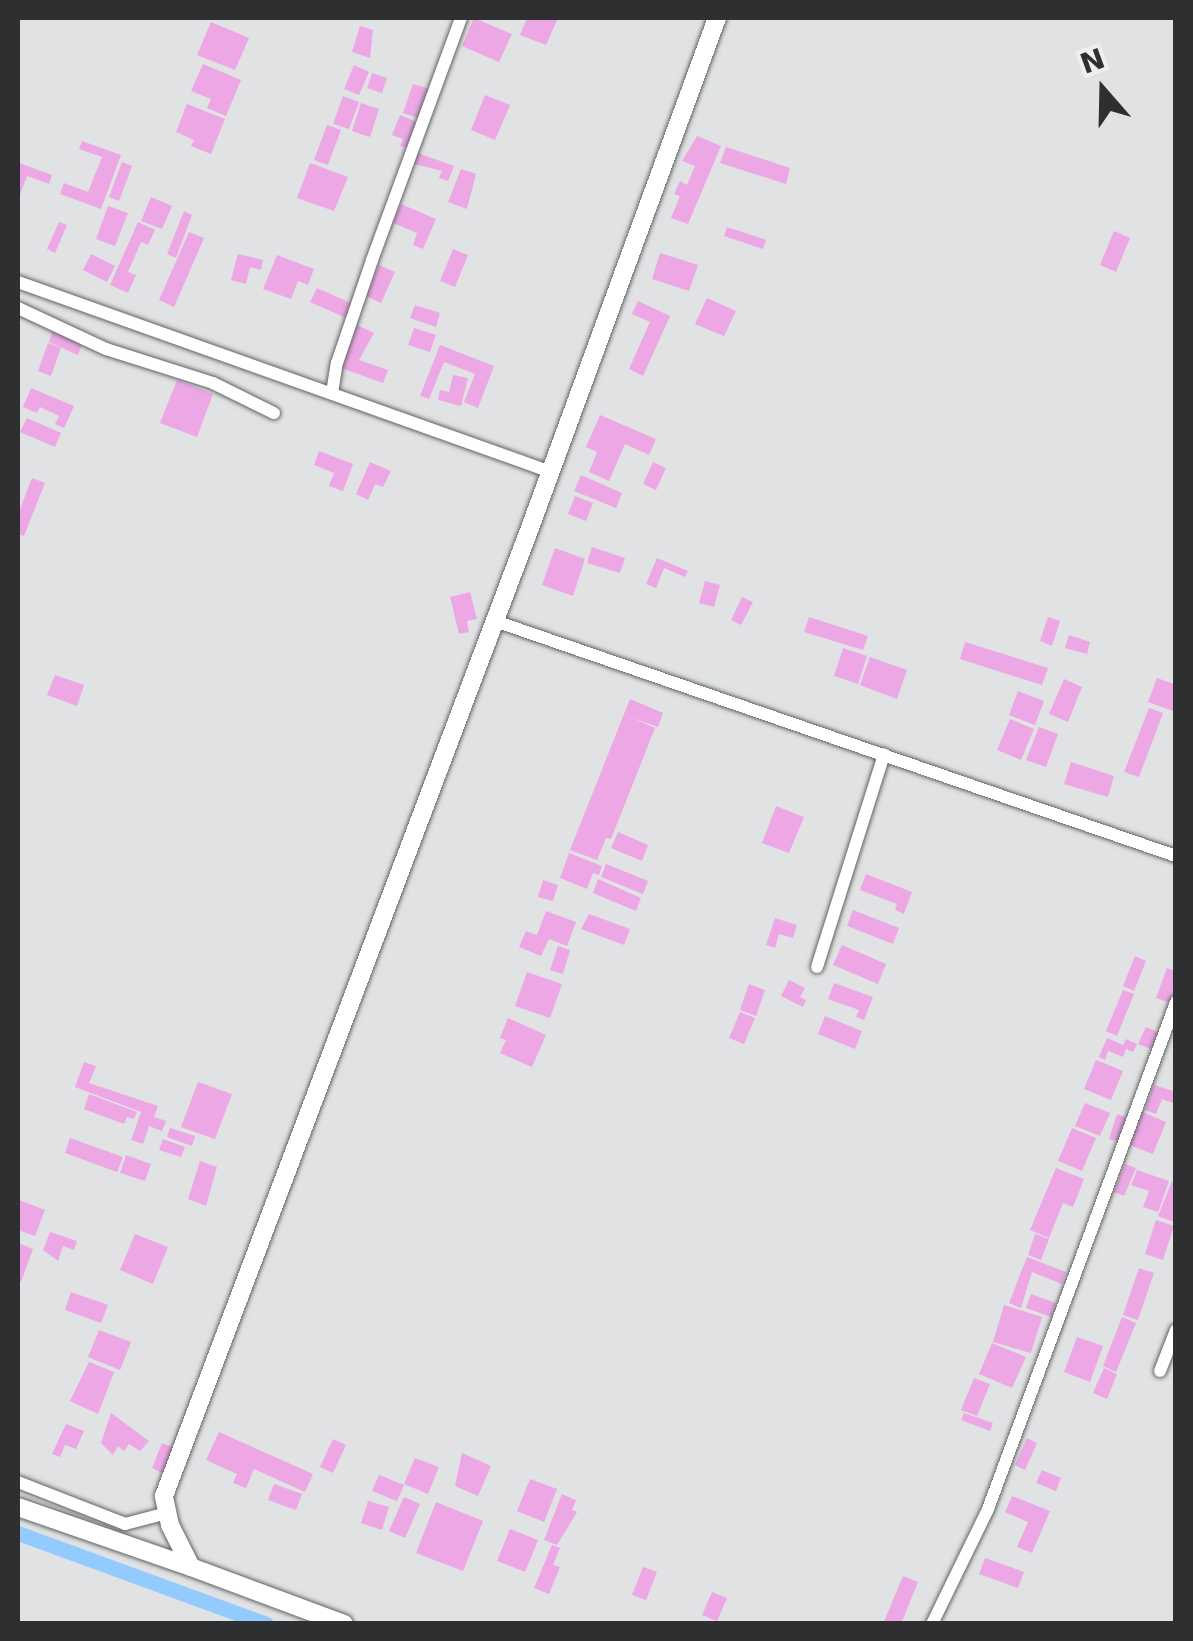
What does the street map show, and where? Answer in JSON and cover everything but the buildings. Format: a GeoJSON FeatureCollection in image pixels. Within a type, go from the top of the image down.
{"type":"FeatureCollection","features":[{"type":"Feature","properties":{"kind":"street"},"geometry":{"type":"LineString","coordinates":[[332,392],[337,363],[372,260],[461,18]]}},
{"type":"Feature","properties":{"kind":"street"},"geometry":{"type":"LineString","coordinates":[[191,1567],[167,1514],[164,1496],[717,18]]}},
{"type":"Feature","properties":{"kind":"street"},"geometry":{"type":"LineString","coordinates":[[18,282],[550,472]]}},
{"type":"Feature","properties":{"kind":"street"},"geometry":{"type":"LineString","coordinates":[[18,308],[106,349],[213,384],[274,413]]}},
{"type":"Feature","properties":{"kind":"street"},"geometry":{"type":"LineString","coordinates":[[492,620],[1176,856]]}},
{"type":"Feature","properties":{"kind":"street"},"geometry":{"type":"LineString","coordinates":[[817,968],[884,754]]}},
{"type":"Feature","properties":{"kind":"street"},"geometry":{"type":"LineString","coordinates":[[932,1624],[988,1510],[1176,1002]]}},
{"type":"Feature","properties":{"kind":"street"},"geometry":{"type":"LineString","coordinates":[[1160,1370],[1176,1330]]}},
{"type":"Feature","properties":{"kind":"street"},"geometry":{"type":"LineString","coordinates":[[18,1482],[125,1524],[167,1514]]}},
{"type":"Feature","properties":{"kind":"street"},"geometry":{"type":"LineString","coordinates":[[18,1506],[344,1624]]}},
{"type":"Feature","properties":{"kind":"waterway"},"geometry":{"type":"LineString","coordinates":[[18,1533],[266,1624]]}}]}
